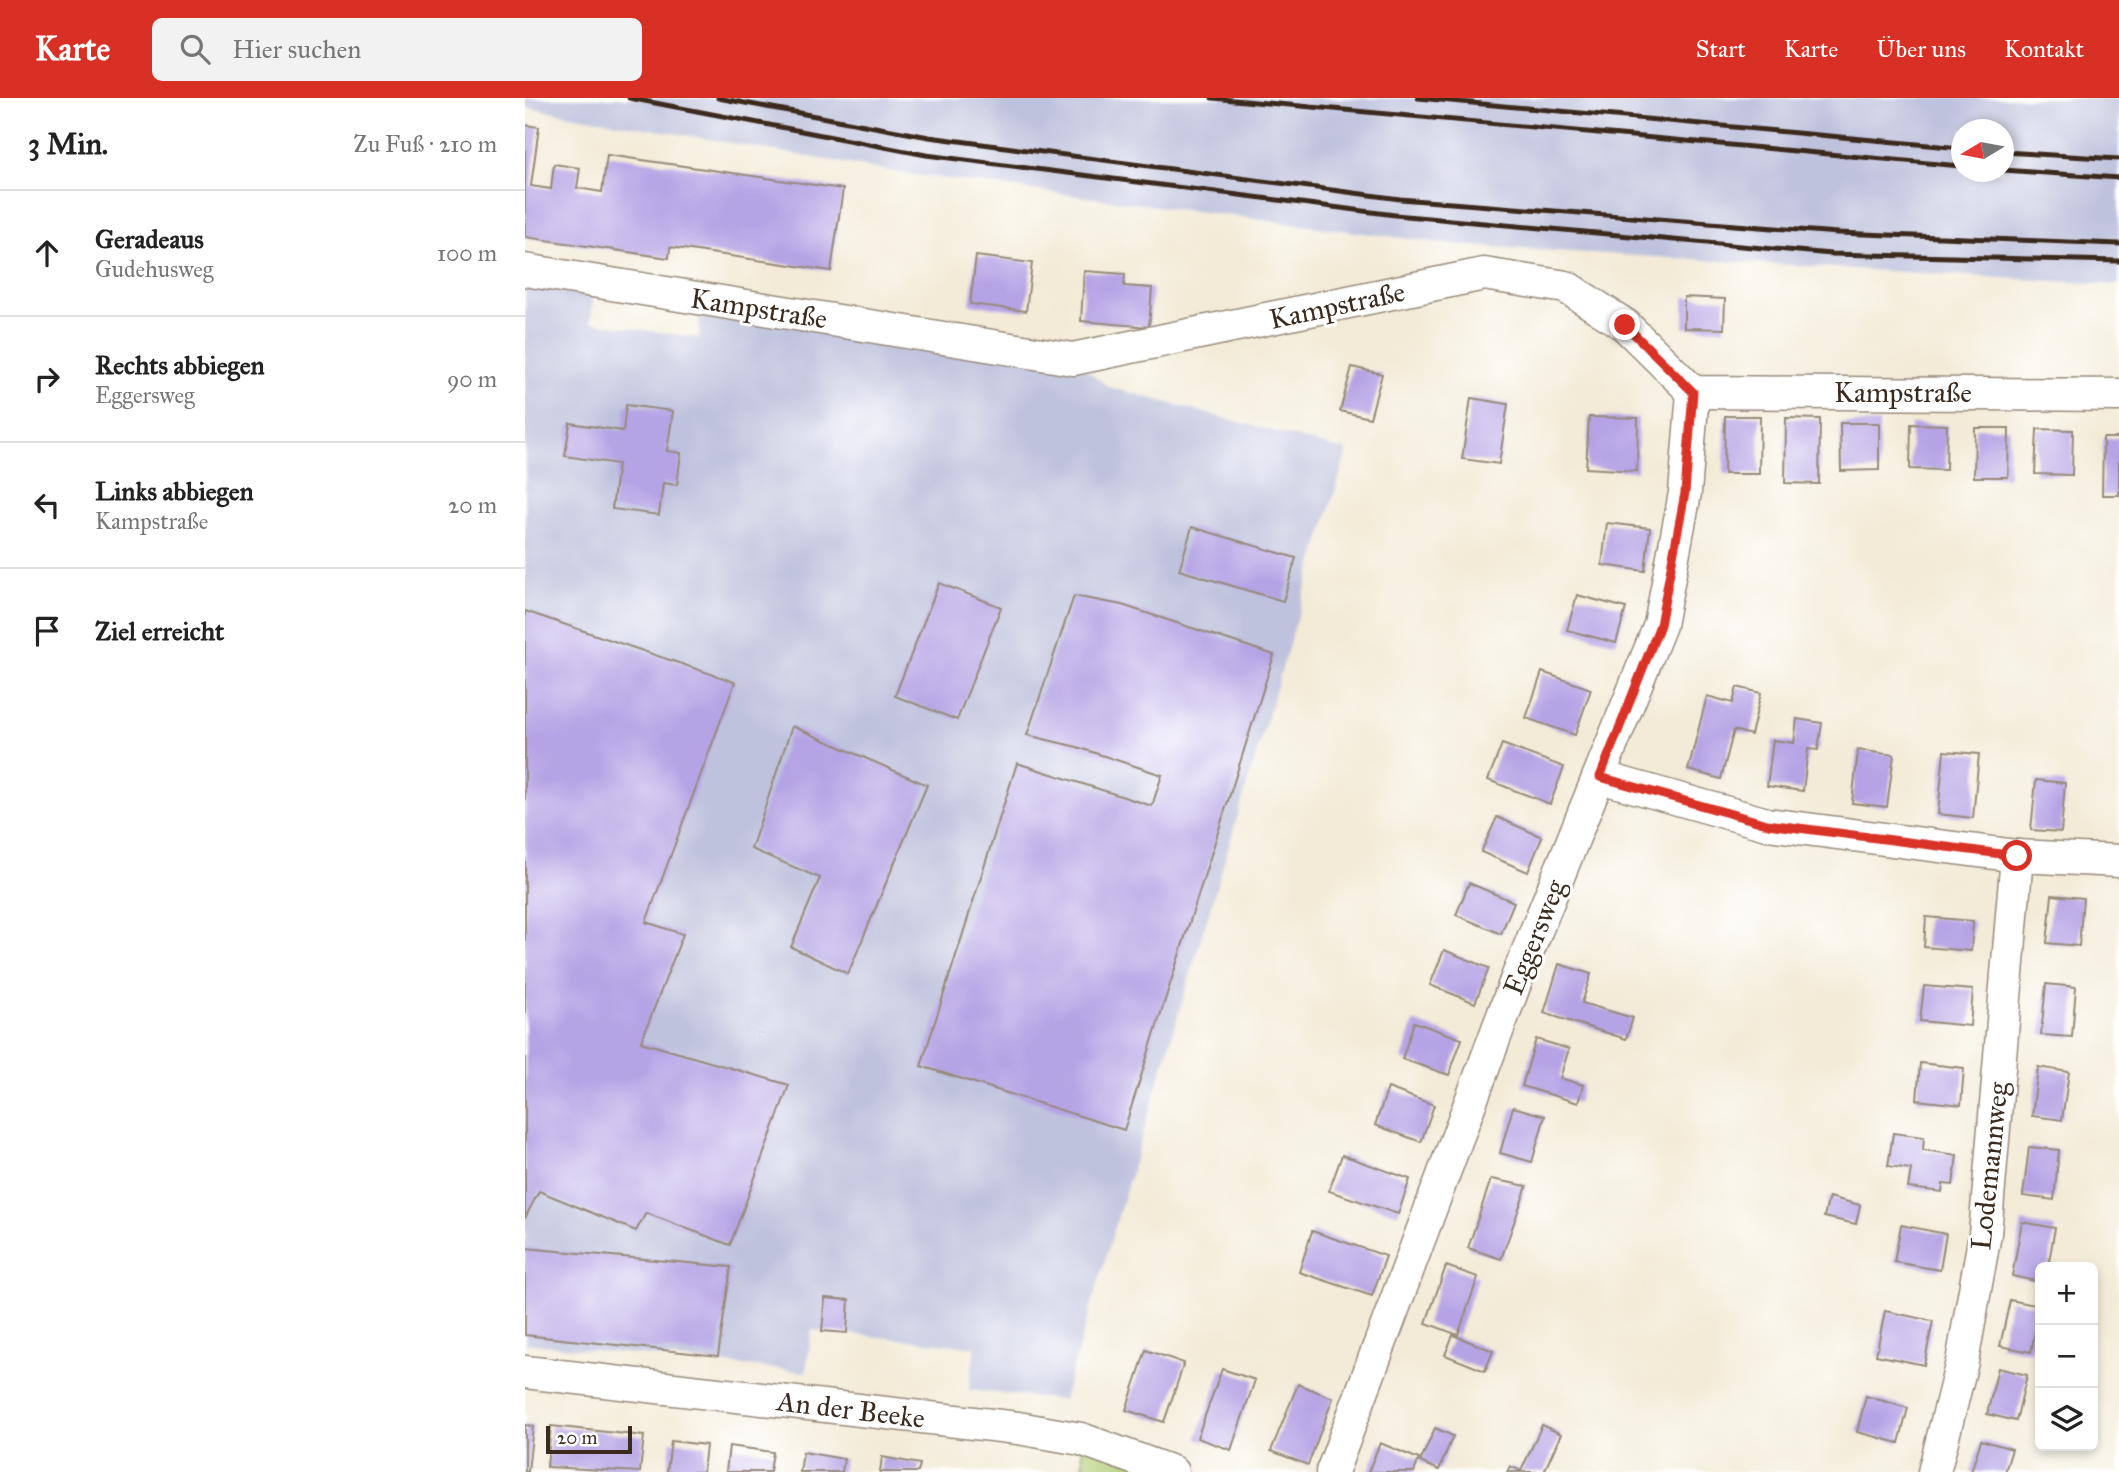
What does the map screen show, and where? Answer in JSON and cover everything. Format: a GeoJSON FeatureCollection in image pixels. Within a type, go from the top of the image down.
{"type":"FeatureCollection","features":[{"type":"Feature","properties":{"kind":"street","name":"Kampstraße"},"geometry":{"type":"LineString","coordinates":[[525,270],[1073,359],[1484,274],[1566,287],[1625,325],[1693,392],[2119,395]]}},
{"type":"Feature","properties":{"kind":"street","name":"Eggersweg"},"geometry":{"type":"LineString","coordinates":[[1332,1472],[1517,978],[1660,625],[1685,493],[1693,392]]}},
{"type":"Feature","properties":{"kind":"street"},"geometry":{"type":"LineString","coordinates":[[1600,777],[1767,824],[2017,856],[2119,861]]}},
{"type":"Feature","properties":{"kind":"street","name":"Lodemannweg"},"geometry":{"type":"LineString","coordinates":[[1934,1472],[1962,1362],[1985,1234],[2017,856]]}},
{"type":"Feature","properties":{"kind":"street","name":"An der Beeke"},"geometry":{"type":"LineString","coordinates":[[525,1372],[1030,1430],[1081,1438],[1172,1472]]}},
{"type":"Feature","properties":{"kind":"shaded area"},"geometry":{"type":"Polygon","coordinates":[[[525,98],[2119,98],[2119,285],[1456,245],[901,173],[525,107],[525,98]]]}},
{"type":"Feature","properties":{"kind":"shaded area"},"geometry":{"type":"Polygon","coordinates":[[[525,269],[594,281],[591,322],[699,338],[700,298],[1073,359],[1109,387],[1347,451],[1063,1400],[969,1390],[975,1347],[812,1330],[806,1372],[525,1343],[525,269]]]}},
{"type":"Feature","properties":{"kind":"green space"},"geometry":{"type":"Polygon","coordinates":[[[1081,1439],[1172,1472],[1084,1472],[1081,1439]]]}},
{"type":"Feature","properties":{"kind":"building"},"geometry":{"type":"Polygon","coordinates":[[[525,125],[539,127],[531,186],[551,189],[554,164],[580,168],[577,188],[602,192],[607,155],[843,189],[831,271],[670,247],[669,258],[525,237],[525,125]]]}},
{"type":"Feature","properties":{"kind":"building"},"geometry":{"type":"Polygon","coordinates":[[[976,256],[1032,263],[1026,311],[970,304],[976,256]]]}},
{"type":"Feature","properties":{"kind":"building"},"geometry":{"type":"Polygon","coordinates":[[[1084,271],[1125,274],[1124,286],[1152,288],[1149,327],[1081,321],[1084,271]]]}},
{"type":"Feature","properties":{"kind":"building"},"geometry":{"type":"Polygon","coordinates":[[[1684,297],[1725,299],[1724,329],[1684,328],[1684,297]]]}},
{"type":"Feature","properties":{"kind":"building"},"geometry":{"type":"Polygon","coordinates":[[[1352,367],[1382,374],[1370,418],[1340,411],[1352,367]]]}},
{"type":"Feature","properties":{"kind":"building"},"geometry":{"type":"Polygon","coordinates":[[[1471,398],[1508,404],[1499,464],[1462,459],[1471,398]]]}},
{"type":"Feature","properties":{"kind":"building"},"geometry":{"type":"Polygon","coordinates":[[[626,405],[673,411],[667,451],[681,453],[677,485],[663,483],[659,515],[612,509],[618,464],[565,456],[570,423],[623,431],[626,405]]]}},
{"type":"Feature","properties":{"kind":"building"},"geometry":{"type":"Polygon","coordinates":[[[1725,416],[1760,416],[1759,474],[1724,474],[1725,416]]]}},
{"type":"Feature","properties":{"kind":"building"},"geometry":{"type":"Polygon","coordinates":[[[1589,417],[1638,418],[1637,471],[1586,468],[1589,417]]]}},
{"type":"Feature","properties":{"kind":"building"},"geometry":{"type":"Polygon","coordinates":[[[1786,418],[1820,419],[1819,484],[1785,483],[1786,418]]]}},
{"type":"Feature","properties":{"kind":"building"},"geometry":{"type":"Polygon","coordinates":[[[1840,423],[1879,423],[1879,470],[1841,471],[1840,423]]]}},
{"type":"Feature","properties":{"kind":"building"},"geometry":{"type":"Polygon","coordinates":[[[1911,424],[1947,425],[1946,470],[1910,469],[1911,424]]]}},
{"type":"Feature","properties":{"kind":"building"},"geometry":{"type":"Polygon","coordinates":[[[1975,428],[2009,428],[2008,477],[1974,477],[1975,428]]]}},
{"type":"Feature","properties":{"kind":"building"},"geometry":{"type":"Polygon","coordinates":[[[2037,429],[2073,430],[2072,475],[2035,474],[2037,429]]]}},
{"type":"Feature","properties":{"kind":"building"},"geometry":{"type":"Polygon","coordinates":[[[2103,438],[2119,438],[2119,495],[2102,495],[2103,438]]]}},
{"type":"Feature","properties":{"kind":"building"},"geometry":{"type":"Polygon","coordinates":[[[1607,523],[1650,528],[1645,571],[1602,565],[1607,523]]]}},
{"type":"Feature","properties":{"kind":"building"},"geometry":{"type":"Polygon","coordinates":[[[1192,527],[1296,558],[1283,601],[1179,570],[1192,527]]]}},
{"type":"Feature","properties":{"kind":"building"},"geometry":{"type":"Polygon","coordinates":[[[939,583],[1001,607],[957,720],[895,696],[939,583]]]}},
{"type":"Feature","properties":{"kind":"building"},"geometry":{"type":"Polygon","coordinates":[[[1577,595],[1626,608],[1616,643],[1567,630],[1577,595]]]}},
{"type":"Feature","properties":{"kind":"building"},"geometry":{"type":"Polygon","coordinates":[[[1074,596],[1122,605],[1274,655],[1124,1130],[921,1066],[1017,763],[1152,806],[1162,775],[1077,747],[1027,735],[1074,596]]]}},
{"type":"Feature","properties":{"kind":"building"},"geometry":{"type":"Polygon","coordinates":[[[525,611],[735,682],[646,922],[683,934],[641,1042],[789,1085],[730,1245],[646,1213],[636,1231],[539,1191],[525,1218],[525,611]]]}},
{"type":"Feature","properties":{"kind":"building"},"geometry":{"type":"Polygon","coordinates":[[[1542,672],[1591,689],[1575,735],[1526,718],[1542,672]]]}},
{"type":"Feature","properties":{"kind":"building"},"geometry":{"type":"Polygon","coordinates":[[[1737,687],[1761,693],[1751,735],[1734,730],[1721,779],[1688,770],[1707,696],[1733,703],[1737,687]]]}},
{"type":"Feature","properties":{"kind":"building"},"geometry":{"type":"Polygon","coordinates":[[[1797,719],[1822,723],[1818,750],[1808,749],[1803,791],[1767,786],[1773,740],[1794,743],[1797,719]]]}},
{"type":"Feature","properties":{"kind":"building"},"geometry":{"type":"Polygon","coordinates":[[[792,726],[927,785],[848,974],[791,947],[820,878],[751,849],[792,726]]]}},
{"type":"Feature","properties":{"kind":"building"},"geometry":{"type":"Polygon","coordinates":[[[1502,744],[1564,767],[1550,804],[1488,780],[1502,744]]]}},
{"type":"Feature","properties":{"kind":"building"},"geometry":{"type":"Polygon","coordinates":[[[1858,750],[1894,755],[1887,807],[1852,803],[1858,750]]]}},
{"type":"Feature","properties":{"kind":"building"},"geometry":{"type":"Polygon","coordinates":[[[1944,751],[1979,754],[1973,818],[1938,814],[1944,751]]]}},
{"type":"Feature","properties":{"kind":"building"},"geometry":{"type":"Polygon","coordinates":[[[2036,780],[2065,783],[2061,832],[2031,830],[2036,780]]]}},
{"type":"Feature","properties":{"kind":"building"},"geometry":{"type":"Polygon","coordinates":[[[1497,817],[1542,837],[1528,872],[1481,852],[1497,817]]]}},
{"type":"Feature","properties":{"kind":"building"},"geometry":{"type":"Polygon","coordinates":[[[1469,883],[1514,902],[1501,934],[1456,915],[1469,883]]]}},
{"type":"Feature","properties":{"kind":"building"},"geometry":{"type":"Polygon","coordinates":[[[2052,895],[2083,898],[2079,946],[2047,943],[2052,895]]]}},
{"type":"Feature","properties":{"kind":"building"},"geometry":{"type":"Polygon","coordinates":[[[1926,917],[1973,921],[1971,951],[1924,947],[1926,917]]]}},
{"type":"Feature","properties":{"kind":"building"},"geometry":{"type":"Polygon","coordinates":[[[1444,950],[1489,968],[1475,1003],[1430,985],[1444,950]]]}},
{"type":"Feature","properties":{"kind":"building"},"geometry":{"type":"Polygon","coordinates":[[[1559,964],[1591,974],[1582,1003],[1633,1018],[1626,1039],[1544,1013],[1559,964]]]}},
{"type":"Feature","properties":{"kind":"building"},"geometry":{"type":"Polygon","coordinates":[[[2046,984],[2076,987],[2072,1037],[2041,1035],[2046,984]]]}},
{"type":"Feature","properties":{"kind":"building"},"geometry":{"type":"Polygon","coordinates":[[[1924,986],[1973,990],[1970,1026],[1920,1021],[1924,986]]]}},
{"type":"Feature","properties":{"kind":"building"},"geometry":{"type":"Polygon","coordinates":[[[1414,1022],[1462,1039],[1449,1075],[1402,1059],[1414,1022]]]}},
{"type":"Feature","properties":{"kind":"building"},"geometry":{"type":"Polygon","coordinates":[[[1536,1039],[1569,1049],[1560,1078],[1583,1085],[1578,1103],[1522,1086],[1536,1039]]]}},
{"type":"Feature","properties":{"kind":"building"},"geometry":{"type":"Polygon","coordinates":[[[1920,1063],[1964,1068],[1961,1105],[1917,1100],[1920,1063]]]}},
{"type":"Feature","properties":{"kind":"building"},"geometry":{"type":"Polygon","coordinates":[[[2038,1067],[2069,1072],[2062,1120],[2032,1116],[2038,1067]]]}},
{"type":"Feature","properties":{"kind":"building"},"geometry":{"type":"Polygon","coordinates":[[[1388,1088],[1434,1105],[1421,1142],[1375,1125],[1388,1088]]]}},
{"type":"Feature","properties":{"kind":"building"},"geometry":{"type":"Polygon","coordinates":[[[1513,1107],[1545,1116],[1532,1162],[1500,1153],[1513,1107]]]}},
{"type":"Feature","properties":{"kind":"building"},"geometry":{"type":"Polygon","coordinates":[[[1893,1133],[1924,1137],[1923,1150],[1957,1155],[1953,1185],[1943,1184],[1942,1192],[1908,1188],[1911,1169],[1888,1166],[1893,1133]]]}},
{"type":"Feature","properties":{"kind":"building"},"geometry":{"type":"Polygon","coordinates":[[[2029,1147],[2059,1150],[2054,1200],[2023,1196],[2029,1147]]]}},
{"type":"Feature","properties":{"kind":"building"},"geometry":{"type":"Polygon","coordinates":[[[1342,1155],[1410,1179],[1398,1214],[1329,1191],[1342,1155]]]}},
{"type":"Feature","properties":{"kind":"building"},"geometry":{"type":"Polygon","coordinates":[[[1491,1179],[1527,1186],[1501,1259],[1468,1248],[1491,1179]]]}},
{"type":"Feature","properties":{"kind":"building"},"geometry":{"type":"Polygon","coordinates":[[[1829,1197],[1860,1205],[1856,1224],[1824,1217],[1829,1197]]]}},
{"type":"Feature","properties":{"kind":"building"},"geometry":{"type":"Polygon","coordinates":[[[2022,1222],[2055,1228],[2049,1262],[2035,1262],[2035,1281],[2012,1276],[2022,1222]]]}},
{"type":"Feature","properties":{"kind":"building"},"geometry":{"type":"Polygon","coordinates":[[[1901,1225],[1946,1234],[1940,1270],[1894,1262],[1901,1225]]]}},
{"type":"Feature","properties":{"kind":"building"},"geometry":{"type":"Polygon","coordinates":[[[1312,1231],[1386,1256],[1372,1296],[1299,1272],[1312,1231]]]}},
{"type":"Feature","properties":{"kind":"building"},"geometry":{"type":"Polygon","coordinates":[[[525,1248],[731,1267],[718,1356],[525,1335],[525,1248]]]}},
{"type":"Feature","properties":{"kind":"building"},"geometry":{"type":"Polygon","coordinates":[[[1446,1266],[1478,1277],[1458,1335],[1426,1323],[1446,1266]]]}},
{"type":"Feature","properties":{"kind":"building"},"geometry":{"type":"Polygon","coordinates":[[[825,1298],[849,1300],[847,1333],[822,1331],[825,1298]]]}},
{"type":"Feature","properties":{"kind":"building"},"geometry":{"type":"Polygon","coordinates":[[[2010,1300],[2035,1305],[2035,1332],[2031,1352],[2000,1346],[2010,1300]]]}},
{"type":"Feature","properties":{"kind":"building"},"geometry":{"type":"Polygon","coordinates":[[[1885,1311],[1933,1321],[1924,1365],[1876,1355],[1885,1311]]]}},
{"type":"Feature","properties":{"kind":"building"},"geometry":{"type":"Polygon","coordinates":[[[1453,1335],[1493,1351],[1485,1371],[1445,1355],[1453,1335]]]}},
{"type":"Feature","properties":{"kind":"building"},"geometry":{"type":"Polygon","coordinates":[[[1146,1350],[1184,1363],[1164,1422],[1126,1410],[1146,1350]]]}},
{"type":"Feature","properties":{"kind":"building"},"geometry":{"type":"Polygon","coordinates":[[[1998,1368],[2027,1375],[2016,1421],[1987,1414],[1998,1368]]]}},
{"type":"Feature","properties":{"kind":"building"},"geometry":{"type":"Polygon","coordinates":[[[1222,1369],[1255,1380],[1231,1450],[1197,1438],[1222,1369]]]}},
{"type":"Feature","properties":{"kind":"building"},"geometry":{"type":"Polygon","coordinates":[[[1298,1384],[1333,1398],[1308,1465],[1271,1451],[1298,1384]]]}},
{"type":"Feature","properties":{"kind":"building"},"geometry":{"type":"Polygon","coordinates":[[[1866,1396],[1908,1408],[1899,1443],[1857,1432],[1866,1396]]]}},
{"type":"Feature","properties":{"kind":"building"},"geometry":{"type":"Polygon","coordinates":[[[525,1425],[533,1426],[528,1472],[525,1472],[525,1425]]]}},
{"type":"Feature","properties":{"kind":"building"},"geometry":{"type":"Polygon","coordinates":[[[1542,1425],[1561,1434],[1544,1472],[1507,1472],[1510,1466],[1521,1471],[1542,1425]]]}},
{"type":"Feature","properties":{"kind":"building"},"geometry":{"type":"Polygon","coordinates":[[[551,1426],[644,1436],[640,1472],[547,1467],[551,1426]]]}},
{"type":"Feature","properties":{"kind":"building"},"geometry":{"type":"Polygon","coordinates":[[[1435,1428],[1453,1436],[1439,1470],[1420,1462],[1435,1428]]]}},
{"type":"Feature","properties":{"kind":"building"},"geometry":{"type":"Polygon","coordinates":[[[1981,1440],[2012,1449],[2005,1472],[1971,1472],[1981,1440]]]}},
{"type":"Feature","properties":{"kind":"building"},"geometry":{"type":"Polygon","coordinates":[[[671,1441],[706,1445],[703,1472],[667,1472],[671,1441]]]}},
{"type":"Feature","properties":{"kind":"building"},"geometry":{"type":"Polygon","coordinates":[[[1380,1443],[1419,1459],[1414,1472],[1368,1472],[1380,1443]]]}},
{"type":"Feature","properties":{"kind":"building"},"geometry":{"type":"Polygon","coordinates":[[[729,1446],[773,1452],[770,1472],[726,1472],[729,1446]]]}},
{"type":"Feature","properties":{"kind":"building"},"geometry":{"type":"Polygon","coordinates":[[[803,1452],[844,1459],[842,1472],[800,1472],[803,1452]]]}},
{"type":"Feature","properties":{"kind":"building"},"geometry":{"type":"Polygon","coordinates":[[[882,1457],[920,1464],[918,1472],[880,1472],[882,1457]]]}},
{"type":"Feature","properties":{"kind":"railway"},"geometry":{"type":"LineString","coordinates":[[629,98],[926,155],[1395,215],[1831,254],[2119,261]]}},
{"type":"Feature","properties":{"kind":"railway"},"geometry":{"type":"LineString","coordinates":[[718,98],[929,137],[1400,199],[1838,233],[2119,244]]}},
{"type":"Feature","properties":{"kind":"railway"},"geometry":{"type":"LineString","coordinates":[[1212,98],[1951,165]]}},
{"type":"Feature","properties":{"kind":"railway"},"geometry":{"type":"LineString","coordinates":[[1418,98],[1951,147]]}},
{"type":"Feature","properties":{"kind":"railway"},"geometry":{"type":"LineString","coordinates":[[2014,153],[2119,159]]}},
{"type":"Feature","properties":{"kind":"railway"},"geometry":{"type":"LineString","coordinates":[[2014,171],[2119,178]]}},
{"type":"Feature","properties":{"kind":"route"},"geometry":{"type":"LineString","coordinates":[[1625,325],[1693,392],[1685,493],[1660,625],[1600,777],[1767,824],[2017,856]]}}]}
